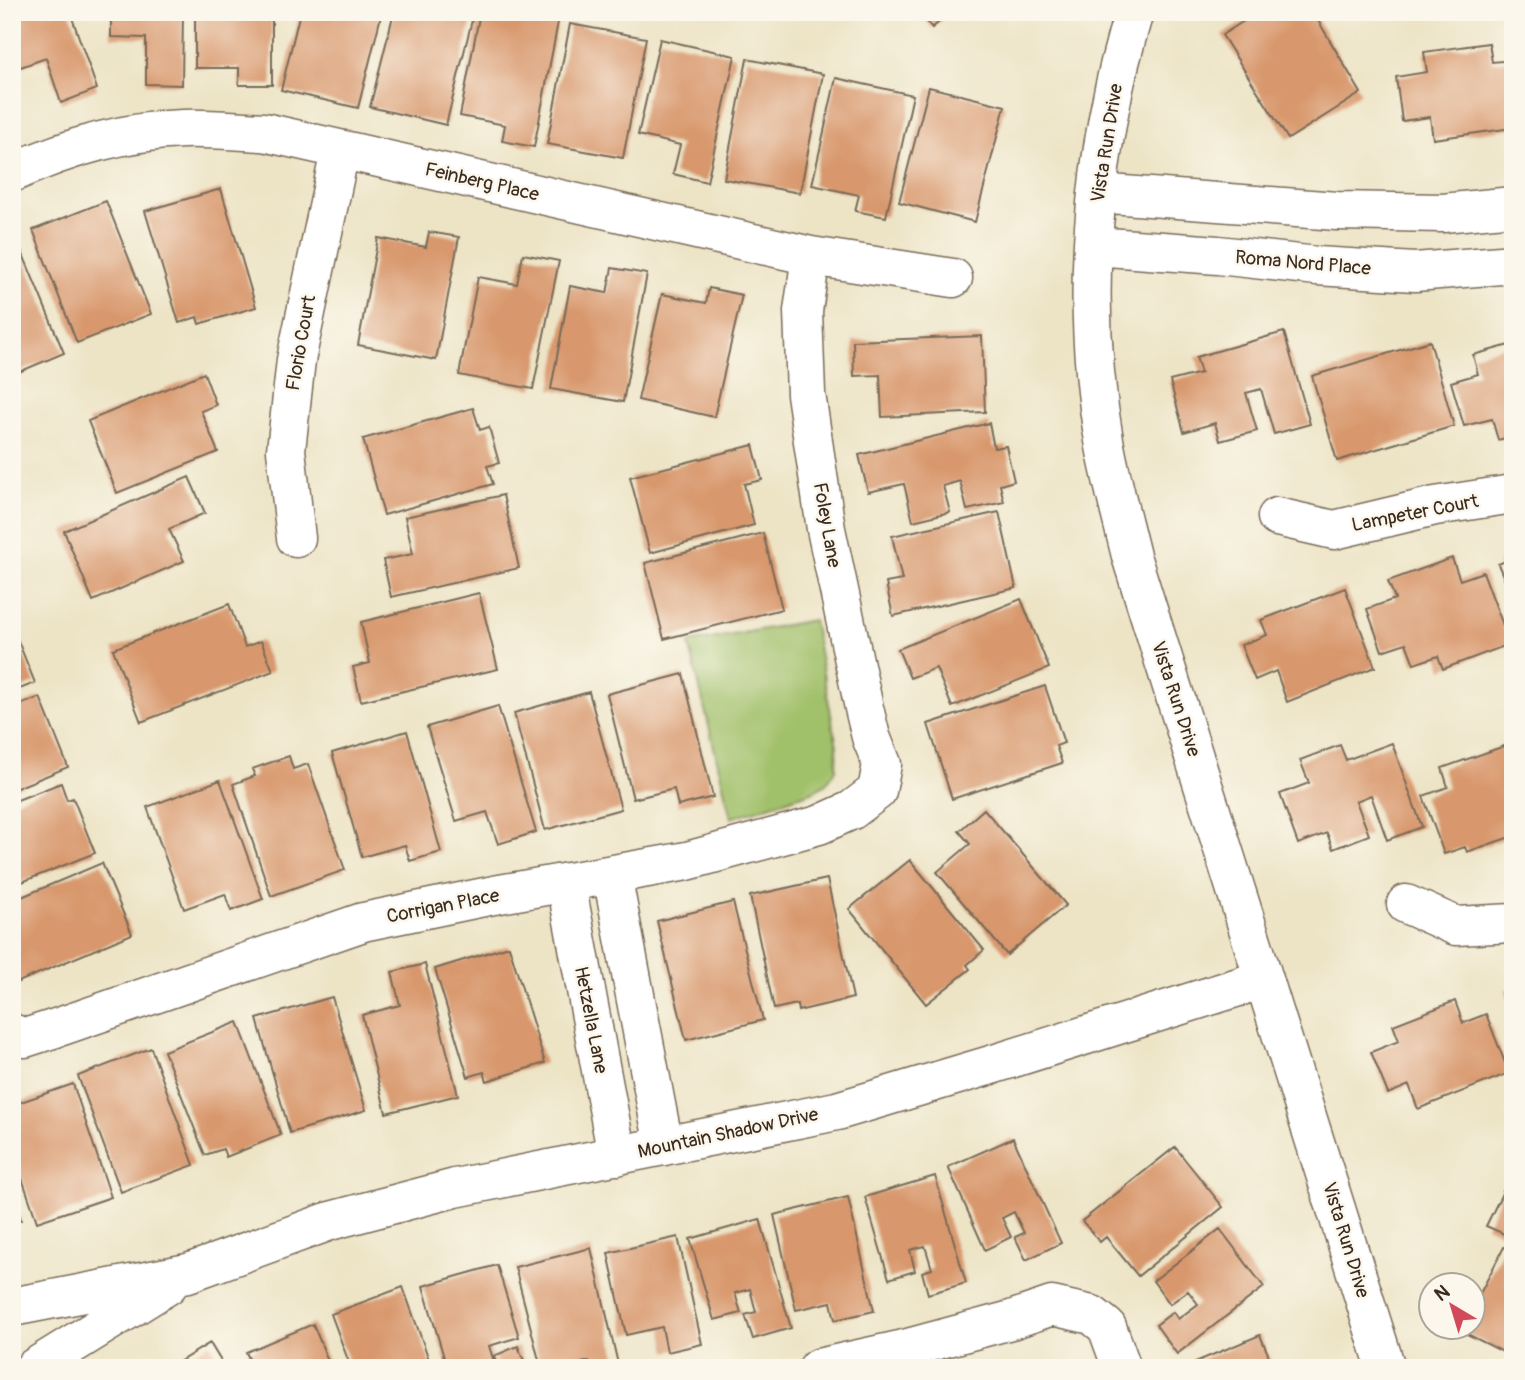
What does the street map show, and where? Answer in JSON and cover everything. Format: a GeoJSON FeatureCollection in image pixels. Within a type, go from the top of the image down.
{"type":"FeatureCollection","features":[{"type":"Feature","properties":{"kind":"street","name":"Vista Run Drive"},"geometry":{"type":"LineString","coordinates":[[1134,12],[1105,131],[1093,246],[1094,339],[1105,445],[1135,569],[1386,1368]]}},
{"type":"Feature","properties":{"kind":"street","name":"Feinberg Place"},"geometry":{"type":"LineString","coordinates":[[12,173],[38,161],[103,139],[183,129],[264,132],[811,256],[953,278]]}},
{"type":"Feature","properties":{"kind":"street","name":"Florio Court"},"geometry":{"type":"LineString","coordinates":[[296,538],[286,450],[296,360],[340,151]]}},
{"type":"Feature","properties":{"kind":"street"},"geometry":{"type":"LineString","coordinates":[[1097,193],[1336,211],[1443,213],[1513,206]]}},
{"type":"Feature","properties":{"kind":"street","name":"Roma Nord Place"},"geometry":{"type":"LineString","coordinates":[[1093,246],[1415,272],[1513,264]]}},
{"type":"Feature","properties":{"kind":"street","name":"Foley Lane"},"geometry":{"type":"LineString","coordinates":[[811,256],[803,310],[806,394],[826,529],[864,708],[871,737],[882,764],[877,790]]}},
{"type":"Feature","properties":{"kind":"street","name":"Lampeter Court"},"geometry":{"type":"LineString","coordinates":[[1277,517],[1334,530],[1435,506],[1513,494]]}},
{"type":"Feature","properties":{"kind":"street","name":"Corrigan Place"},"geometry":{"type":"LineString","coordinates":[[12,1033],[25,1038],[363,922],[687,861],[819,825],[852,810],[877,790]]}},
{"type":"Feature","properties":{"kind":"street"},"geometry":{"type":"LineString","coordinates":[[612,875],[664,1146]]}},
{"type":"Feature","properties":{"kind":"street","name":"Hetzella Lane"},"geometry":{"type":"LineString","coordinates":[[566,883],[617,1156]]}},
{"type":"Feature","properties":{"kind":"street"},"geometry":{"type":"LineString","coordinates":[[1406,905],[1456,926],[1513,923]]}},
{"type":"Feature","properties":{"kind":"street","name":"Mountain Shadow Drive"},"geometry":{"type":"LineString","coordinates":[[12,1307],[188,1273],[286,1236],[455,1188],[837,1111],[1264,979]]}},
{"type":"Feature","properties":{"kind":"street","name":"Mountain Shadow Drive"},"geometry":{"type":"LineString","coordinates":[[34,1368],[188,1273]]}},
{"type":"Feature","properties":{"kind":"street"},"geometry":{"type":"LineString","coordinates":[[818,1368],[971,1331],[1052,1306],[1092,1315],[1107,1327],[1122,1368]]}},
{"type":"Feature","properties":{"kind":"green space"},"geometry":{"type":"Polygon","coordinates":[[[813,620],[837,746],[836,770],[825,785],[812,792],[731,818],[689,643],[813,620]]]}},
{"type":"Feature","properties":{"kind":"building"},"geometry":{"type":"Polygon","coordinates":[[[12,12],[70,12],[97,89],[61,103],[46,58],[12,70],[12,12]]]}},
{"type":"Feature","properties":{"kind":"building"},"geometry":{"type":"Polygon","coordinates":[[[111,12],[183,12],[182,85],[146,84],[146,38],[111,37],[111,12]]]}},
{"type":"Feature","properties":{"kind":"building"},"geometry":{"type":"Polygon","coordinates":[[[195,12],[272,12],[272,85],[239,85],[239,68],[195,68],[195,12]]]}},
{"type":"Feature","properties":{"kind":"building"},"geometry":{"type":"Polygon","coordinates":[[[300,12],[382,12],[358,108],[281,90],[300,12]]]}},
{"type":"Feature","properties":{"kind":"building"},"geometry":{"type":"Polygon","coordinates":[[[394,12],[474,12],[446,125],[370,107],[394,12]]]}},
{"type":"Feature","properties":{"kind":"building"},"geometry":{"type":"Polygon","coordinates":[[[480,12],[560,12],[534,147],[502,141],[505,125],[460,116],[480,12]]]}},
{"type":"Feature","properties":{"kind":"building"},"geometry":{"type":"Polygon","coordinates":[[[919,12],[951,12],[932,28],[919,12]]]}},
{"type":"Feature","properties":{"kind":"building"},"geometry":{"type":"Polygon","coordinates":[[[1258,12],[1313,12],[1361,93],[1288,139],[1222,35],[1258,12]]]}},
{"type":"Feature","properties":{"kind":"building"},"geometry":{"type":"Polygon","coordinates":[[[570,24],[646,38],[623,158],[547,144],[570,24]]]}},
{"type":"Feature","properties":{"kind":"building"},"geometry":{"type":"Polygon","coordinates":[[[660,39],[735,56],[707,182],[673,174],[680,145],[638,135],[660,39]]]}},
{"type":"Feature","properties":{"kind":"building"},"geometry":{"type":"Polygon","coordinates":[[[1489,43],[1492,62],[1513,60],[1513,128],[1433,139],[1430,117],[1402,121],[1396,77],[1427,72],[1424,52],[1489,43]]]}},
{"type":"Feature","properties":{"kind":"building"},"geometry":{"type":"Polygon","coordinates":[[[747,59],[823,74],[800,193],[724,179],[747,59]]]}},
{"type":"Feature","properties":{"kind":"building"},"geometry":{"type":"Polygon","coordinates":[[[836,78],[913,95],[886,217],[855,211],[859,195],[812,185],[836,78]]]}},
{"type":"Feature","properties":{"kind":"building"},"geometry":{"type":"Polygon","coordinates":[[[929,87],[1005,106],[975,222],[899,202],[929,87]]]}},
{"type":"Feature","properties":{"kind":"building"},"geometry":{"type":"Polygon","coordinates":[[[221,189],[256,307],[199,324],[197,317],[179,323],[145,211],[221,189]]]}},
{"type":"Feature","properties":{"kind":"building"},"geometry":{"type":"Polygon","coordinates":[[[106,201],[151,314],[77,343],[33,230],[106,201]]]}},
{"type":"Feature","properties":{"kind":"building"},"geometry":{"type":"Polygon","coordinates":[[[429,232],[459,237],[436,360],[358,345],[378,238],[426,247],[429,232]]]}},
{"type":"Feature","properties":{"kind":"building"},"geometry":{"type":"Polygon","coordinates":[[[17,240],[64,353],[12,375],[12,243],[17,240]]]}},
{"type":"Feature","properties":{"kind":"building"},"geometry":{"type":"Polygon","coordinates":[[[523,254],[559,261],[533,389],[459,375],[478,277],[517,284],[523,254]]]}},
{"type":"Feature","properties":{"kind":"building"},"geometry":{"type":"Polygon","coordinates":[[[612,268],[647,274],[623,402],[551,389],[570,286],[607,293],[612,268]]]}},
{"type":"Feature","properties":{"kind":"building"},"geometry":{"type":"Polygon","coordinates":[[[709,288],[742,295],[714,417],[638,400],[662,294],[706,303],[709,288]]]}},
{"type":"Feature","properties":{"kind":"building"},"geometry":{"type":"Polygon","coordinates":[[[1284,332],[1310,424],[1274,434],[1261,389],[1246,393],[1257,431],[1220,441],[1215,423],[1184,432],[1170,381],[1201,373],[1196,357],[1284,332]]]}},
{"type":"Feature","properties":{"kind":"building"},"geometry":{"type":"Polygon","coordinates":[[[982,336],[985,412],[882,417],[880,375],[854,376],[853,341],[982,336]]]}},
{"type":"Feature","properties":{"kind":"building"},"geometry":{"type":"Polygon","coordinates":[[[1430,341],[1454,426],[1337,461],[1312,376],[1430,341]]]}},
{"type":"Feature","properties":{"kind":"building"},"geometry":{"type":"Polygon","coordinates":[[[1513,344],[1513,436],[1498,440],[1492,419],[1464,426],[1451,382],[1478,374],[1473,355],[1513,344]]]}},
{"type":"Feature","properties":{"kind":"building"},"geometry":{"type":"Polygon","coordinates":[[[204,373],[216,405],[201,411],[218,452],[117,493],[88,421],[204,373]]]}},
{"type":"Feature","properties":{"kind":"building"},"geometry":{"type":"Polygon","coordinates":[[[473,408],[480,430],[489,427],[499,463],[487,466],[493,484],[384,515],[363,439],[473,408]]]}},
{"type":"Feature","properties":{"kind":"building"},"geometry":{"type":"Polygon","coordinates":[[[989,423],[994,448],[1006,446],[1014,481],[1000,485],[1004,502],[967,510],[960,481],[943,486],[950,512],[913,521],[904,484],[868,492],[859,455],[989,423]]]}},
{"type":"Feature","properties":{"kind":"building"},"geometry":{"type":"Polygon","coordinates":[[[753,445],[762,480],[744,484],[754,525],[650,553],[630,477],[753,445]]]}},
{"type":"Feature","properties":{"kind":"building"},"geometry":{"type":"Polygon","coordinates":[[[189,477],[205,513],[169,529],[184,561],[93,601],[64,531],[189,477]]]}},
{"type":"Feature","properties":{"kind":"building"},"geometry":{"type":"Polygon","coordinates":[[[503,495],[519,568],[391,597],[383,560],[413,554],[405,517],[503,495]]]}},
{"type":"Feature","properties":{"kind":"building"},"geometry":{"type":"Polygon","coordinates":[[[999,512],[1016,588],[893,616],[886,583],[902,580],[892,536],[999,512]]]}},
{"type":"Feature","properties":{"kind":"building"},"geometry":{"type":"Polygon","coordinates":[[[763,533],[782,609],[664,639],[645,563],[763,533]]]}},
{"type":"Feature","properties":{"kind":"building"},"geometry":{"type":"Polygon","coordinates":[[[1452,558],[1460,580],[1483,572],[1510,644],[1443,669],[1438,656],[1414,664],[1406,643],[1382,651],[1367,609],[1395,599],[1388,581],[1452,558]]]}},
{"type":"Feature","properties":{"kind":"building"},"geometry":{"type":"Polygon","coordinates":[[[1513,558],[1513,600],[1498,564],[1513,558]]]}},
{"type":"Feature","properties":{"kind":"building"},"geometry":{"type":"Polygon","coordinates":[[[1345,588],[1375,667],[1287,702],[1276,671],[1255,680],[1241,645],[1267,635],[1261,620],[1345,588]]]}},
{"type":"Feature","properties":{"kind":"building"},"geometry":{"type":"Polygon","coordinates":[[[479,593],[498,669],[361,701],[353,667],[370,663],[361,622],[479,593]]]}},
{"type":"Feature","properties":{"kind":"building"},"geometry":{"type":"Polygon","coordinates":[[[1021,599],[1049,668],[952,707],[936,668],[910,678],[898,649],[1021,599]]]}},
{"type":"Feature","properties":{"kind":"building"},"geometry":{"type":"Polygon","coordinates":[[[229,604],[245,647],[261,641],[273,671],[141,722],[113,649],[229,604]]]}},
{"type":"Feature","properties":{"kind":"building"},"geometry":{"type":"Polygon","coordinates":[[[12,626],[35,683],[12,692],[12,626]]]}},
{"type":"Feature","properties":{"kind":"building"},"geometry":{"type":"Polygon","coordinates":[[[683,674],[713,797],[678,806],[674,789],[633,799],[607,694],[683,674]]]}},
{"type":"Feature","properties":{"kind":"building"},"geometry":{"type":"Polygon","coordinates":[[[1045,686],[1064,743],[1056,746],[1062,763],[952,799],[928,724],[1045,686]]]}},
{"type":"Feature","properties":{"kind":"building"},"geometry":{"type":"Polygon","coordinates":[[[589,692],[621,809],[545,830],[514,713],[589,692]]]}},
{"type":"Feature","properties":{"kind":"building"},"geometry":{"type":"Polygon","coordinates":[[[40,697],[68,767],[12,790],[12,708],[40,697]]]}},
{"type":"Feature","properties":{"kind":"building"},"geometry":{"type":"Polygon","coordinates":[[[498,706],[536,832],[498,844],[487,812],[456,821],[427,727],[498,706]]]}},
{"type":"Feature","properties":{"kind":"building"},"geometry":{"type":"Polygon","coordinates":[[[407,731],[441,852],[410,861],[405,845],[362,857],[332,753],[407,731]]]}},
{"type":"Feature","properties":{"kind":"building"},"geometry":{"type":"Polygon","coordinates":[[[1392,743],[1422,827],[1387,840],[1371,795],[1356,801],[1369,835],[1333,849],[1327,833],[1298,844],[1280,794],[1309,783],[1300,760],[1340,745],[1346,760],[1392,743]]]}},
{"type":"Feature","properties":{"kind":"building"},"geometry":{"type":"Polygon","coordinates":[[[1513,743],[1513,836],[1467,852],[1465,847],[1444,854],[1423,796],[1448,787],[1442,768],[1513,743]]]}},
{"type":"Feature","properties":{"kind":"building"},"geometry":{"type":"Polygon","coordinates":[[[289,756],[293,769],[308,764],[345,870],[271,896],[233,784],[255,776],[252,769],[289,756]]]}},
{"type":"Feature","properties":{"kind":"building"},"geometry":{"type":"Polygon","coordinates":[[[220,780],[263,899],[231,911],[225,894],[184,909],[147,807],[220,780]]]}},
{"type":"Feature","properties":{"kind":"building"},"geometry":{"type":"Polygon","coordinates":[[[61,783],[67,800],[73,798],[95,853],[12,886],[12,802],[61,783]]]}},
{"type":"Feature","properties":{"kind":"building"},"geometry":{"type":"Polygon","coordinates":[[[984,809],[1066,905],[1007,955],[937,872],[970,844],[959,831],[984,809]]]}},
{"type":"Feature","properties":{"kind":"building"},"geometry":{"type":"Polygon","coordinates":[[[910,860],[984,950],[967,965],[970,969],[926,1004],[849,909],[910,860]]]}},
{"type":"Feature","properties":{"kind":"building"},"geometry":{"type":"Polygon","coordinates":[[[102,863],[132,934],[16,983],[12,975],[12,948],[19,945],[12,929],[12,901],[102,863]]]}},
{"type":"Feature","properties":{"kind":"building"},"geometry":{"type":"Polygon","coordinates":[[[827,879],[853,998],[798,1011],[797,1004],[774,1009],[750,896],[827,879]]]}},
{"type":"Feature","properties":{"kind":"building"},"geometry":{"type":"Polygon","coordinates":[[[733,902],[763,1020],[686,1040],[657,921],[733,902]]]}},
{"type":"Feature","properties":{"kind":"building"},"geometry":{"type":"Polygon","coordinates":[[[509,946],[545,1063],[487,1081],[484,1072],[468,1077],[435,969],[509,946]]]}},
{"type":"Feature","properties":{"kind":"building"},"geometry":{"type":"Polygon","coordinates":[[[425,964],[458,1095],[386,1113],[362,1015],[400,1005],[392,972],[425,964]]]}},
{"type":"Feature","properties":{"kind":"building"},"geometry":{"type":"Polygon","coordinates":[[[1513,987],[1513,1009],[1512,1009],[1506,990],[1513,987]]]}},
{"type":"Feature","properties":{"kind":"building"},"geometry":{"type":"Polygon","coordinates":[[[332,997],[366,1110],[290,1133],[257,1019],[332,997]]]}},
{"type":"Feature","properties":{"kind":"building"},"geometry":{"type":"Polygon","coordinates":[[[1455,1001],[1463,1023],[1486,1014],[1509,1073],[1418,1109],[1409,1085],[1388,1094],[1371,1052],[1399,1041],[1393,1025],[1455,1001]]]}},
{"type":"Feature","properties":{"kind":"building"},"geometry":{"type":"Polygon","coordinates":[[[238,1022],[281,1135],[226,1157],[223,1149],[205,1155],[164,1051],[238,1022]]]}},
{"type":"Feature","properties":{"kind":"building"},"geometry":{"type":"Polygon","coordinates":[[[151,1048],[194,1165],[121,1192],[78,1076],[151,1048]]]}},
{"type":"Feature","properties":{"kind":"building"},"geometry":{"type":"Polygon","coordinates":[[[73,1084],[111,1197],[37,1222],[12,1149],[12,1105],[73,1084]]]}},
{"type":"Feature","properties":{"kind":"building"},"geometry":{"type":"Polygon","coordinates":[[[1013,1138],[1061,1243],[1026,1260],[1015,1237],[1024,1233],[1014,1212],[1002,1218],[1011,1237],[985,1250],[948,1167],[1013,1138]]]}},
{"type":"Feature","properties":{"kind":"building"},"geometry":{"type":"Polygon","coordinates":[[[1175,1147],[1223,1207],[1138,1276],[1106,1237],[1100,1242],[1082,1221],[1175,1147]]]}},
{"type":"Feature","properties":{"kind":"building"},"geometry":{"type":"Polygon","coordinates":[[[1513,1171],[1513,1238],[1486,1226],[1513,1171]]]}},
{"type":"Feature","properties":{"kind":"building"},"geometry":{"type":"Polygon","coordinates":[[[935,1176],[966,1283],[928,1294],[922,1272],[932,1269],[925,1246],[910,1250],[915,1271],[889,1279],[865,1197],[935,1176]]]}},
{"type":"Feature","properties":{"kind":"building"},"geometry":{"type":"Polygon","coordinates":[[[12,1195],[21,1220],[12,1223],[12,1195]]]}},
{"type":"Feature","properties":{"kind":"building"},"geometry":{"type":"Polygon","coordinates":[[[848,1197],[874,1311],[835,1320],[831,1302],[796,1310],[774,1215],[848,1197]]]}},
{"type":"Feature","properties":{"kind":"building"},"geometry":{"type":"Polygon","coordinates":[[[760,1219],[791,1328],[753,1339],[745,1315],[756,1312],[750,1289],[735,1293],[741,1313],[714,1320],[690,1239],[760,1219]]]}},
{"type":"Feature","properties":{"kind":"building"},"geometry":{"type":"Polygon","coordinates":[[[1220,1229],[1264,1287],[1177,1354],[1156,1325],[1173,1312],[1178,1319],[1198,1304],[1188,1291],[1170,1304],[1153,1281],[1220,1229]]]}},
{"type":"Feature","properties":{"kind":"building"},"geometry":{"type":"Polygon","coordinates":[[[678,1237],[702,1344],[667,1352],[662,1327],[626,1335],[608,1253],[678,1237]]]}},
{"type":"Feature","properties":{"kind":"building"},"geometry":{"type":"Polygon","coordinates":[[[1504,1247],[1513,1251],[1513,1357],[1483,1342],[1486,1342],[1486,1282],[1504,1247]]]}},
{"type":"Feature","properties":{"kind":"building"},"geometry":{"type":"Polygon","coordinates":[[[591,1248],[618,1364],[591,1368],[589,1361],[564,1368],[541,1368],[515,1267],[591,1248]]]}},
{"type":"Feature","properties":{"kind":"building"},"geometry":{"type":"Polygon","coordinates":[[[497,1265],[519,1337],[489,1346],[496,1368],[447,1368],[423,1286],[497,1265]]]}},
{"type":"Feature","properties":{"kind":"building"},"geometry":{"type":"Polygon","coordinates":[[[403,1287],[432,1368],[351,1368],[331,1314],[403,1287]]]}},
{"type":"Feature","properties":{"kind":"building"},"geometry":{"type":"Polygon","coordinates":[[[313,1324],[331,1368],[253,1368],[246,1352],[313,1324]]]}},
{"type":"Feature","properties":{"kind":"building"},"geometry":{"type":"Polygon","coordinates":[[[1260,1335],[1274,1368],[1181,1368],[1260,1335]]]}},
{"type":"Feature","properties":{"kind":"building"},"geometry":{"type":"Polygon","coordinates":[[[210,1343],[225,1368],[169,1368],[210,1343]]]}},
{"type":"Feature","properties":{"kind":"building"},"geometry":{"type":"Polygon","coordinates":[[[518,1346],[527,1368],[498,1368],[494,1356],[518,1346]]]}}]}
